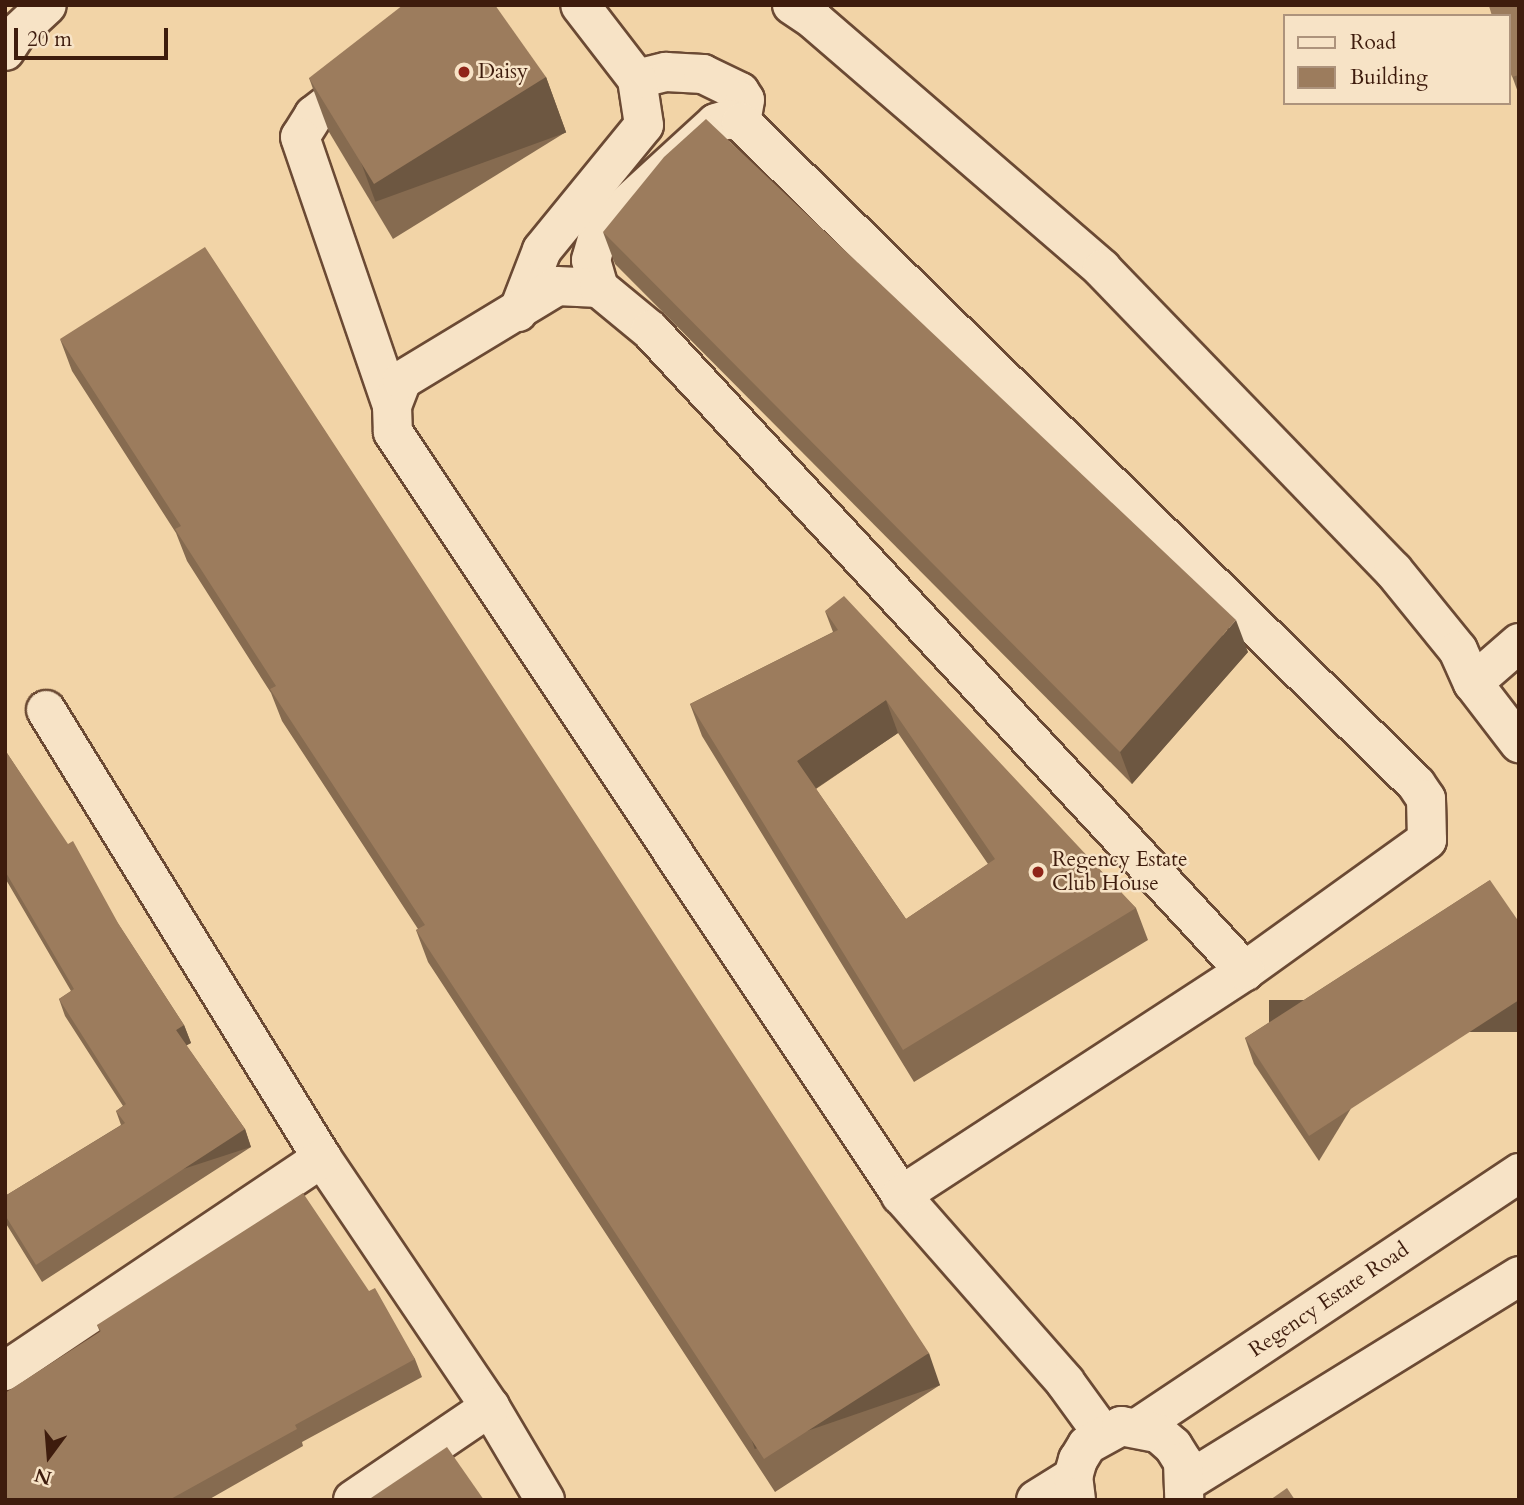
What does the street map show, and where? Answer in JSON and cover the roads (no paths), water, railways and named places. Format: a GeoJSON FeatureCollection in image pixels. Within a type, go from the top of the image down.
{"type":"FeatureCollection","features":[{"type":"Feature","properties":{"kind":"street"},"geometry":{"type":"LineString","coordinates":[[5,51],[16,34],[47,5]]}},
{"type":"Feature","properties":{"kind":"street"},"geometry":{"type":"LineString","coordinates":[[518,312],[542,250],[644,125],[637,79],[580,5]]}},
{"type":"Feature","properties":{"kind":"street"},"geometry":{"type":"LineString","coordinates":[[792,5],[1102,269],[1393,570],[1458,650],[1474,683],[1519,743]]}},
{"type":"Feature","properties":{"kind":"street"},"geometry":{"type":"LineString","coordinates":[[390,56],[314,115],[300,137],[392,406],[393,432],[901,1195],[1065,1382],[1102,1433]]}},
{"type":"Feature","properties":{"kind":"street"},"geometry":{"type":"LineString","coordinates":[[637,79],[666,72],[703,74],[740,92],[745,100],[741,122]]}},
{"type":"Feature","properties":{"kind":"street"},"geometry":{"type":"LineString","coordinates":[[901,1195],[1245,971],[1427,840],[1426,799],[1416,784],[741,122],[729,119],[716,123],[600,229],[591,260],[599,288],[650,330],[1245,971]]}},
{"type":"Feature","properties":{"kind":"street"},"geometry":{"type":"LineString","coordinates":[[392,406],[402,380],[557,286],[599,288]]}},
{"type":"Feature","properties":{"kind":"street"},"geometry":{"type":"LineString","coordinates":[[1474,683],[1519,643]]}},
{"type":"Feature","properties":{"kind":"street"},"geometry":{"type":"LineString","coordinates":[[46,710],[322,1158],[490,1407],[545,1500]]}},
{"type":"Feature","properties":{"kind":"street"},"geometry":{"type":"LineString","coordinates":[[5,1371],[322,1158]]}},
{"type":"Feature","properties":{"kind":"street","name":"Regency Estate Road"},"geometry":{"type":"LineString","coordinates":[[1140,1426],[1519,1173]]}},
{"type":"Feature","properties":{"kind":"street"},"geometry":{"type":"LineString","coordinates":[[1036,1500],[1074,1488],[1087,1445],[1102,1433],[1121,1426],[1140,1426],[1173,1446],[1185,1491],[1519,1276]]}},
{"type":"Feature","properties":{"kind":"street"},"geometry":{"type":"LineString","coordinates":[[353,1500],[490,1407]]}},
{"type":"Feature","properties":{"kind":"place","name":"Daisy"},"geometry":{"type":"Point","coordinates":[464,72]}},
{"type":"Feature","properties":{"kind":"place","name":"Regency Estate Club House"},"geometry":{"type":"Point","coordinates":[1038,872]}}]}
